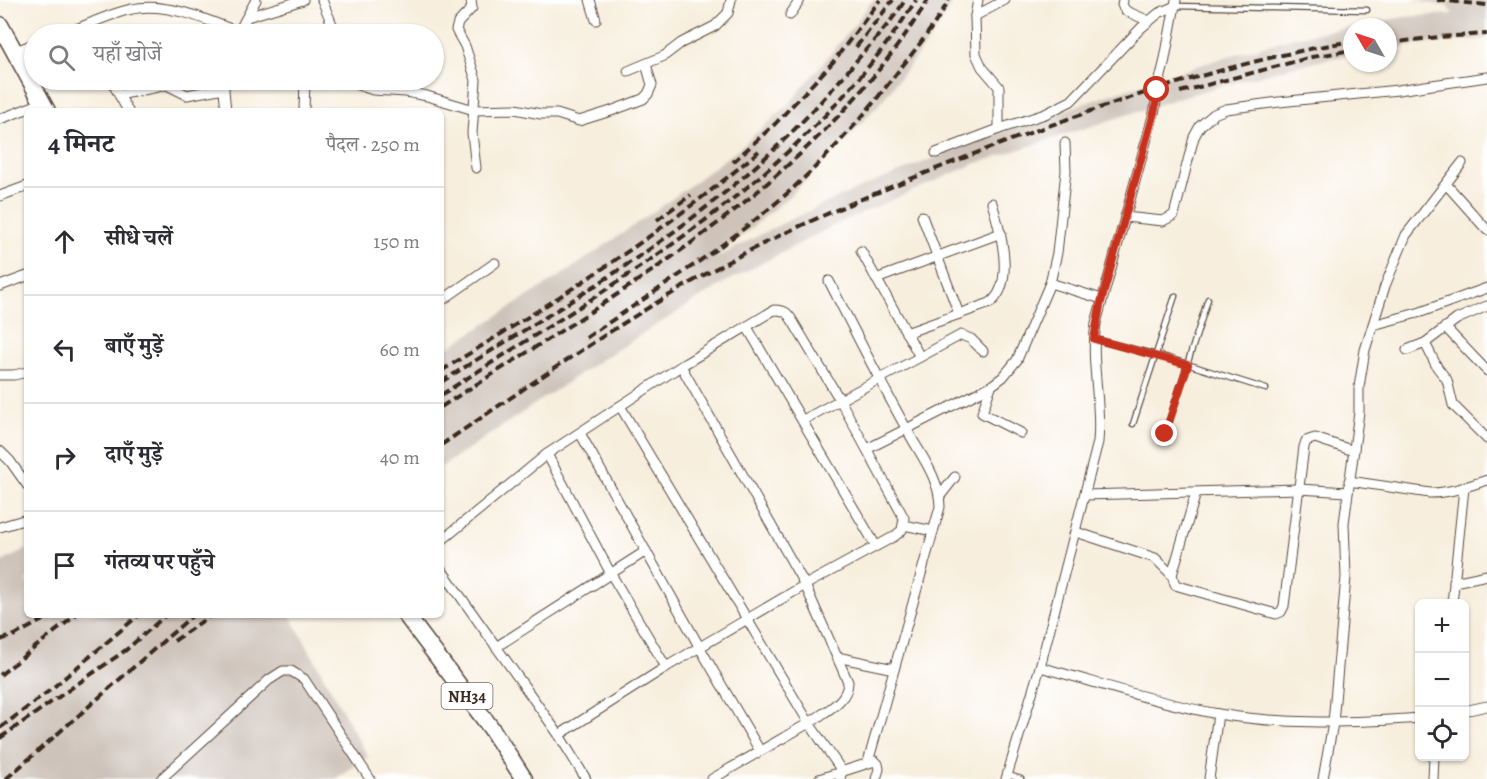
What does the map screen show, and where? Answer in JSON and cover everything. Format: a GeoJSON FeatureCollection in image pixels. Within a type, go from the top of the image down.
{"type":"FeatureCollection","features":[{"type":"Feature","properties":{"kind":"highway"},"geometry":{"type":"LineString","coordinates":[[0,25],[24,71]]}},
{"type":"Feature","properties":{"kind":"highway"},"geometry":{"type":"LineString","coordinates":[[35,90],[45,107]]}},
{"type":"Feature","properties":{"kind":"highway","name":"NH34"},"geometry":{"type":"LineString","coordinates":[[408,618],[491,728],[524,779]]}},
{"type":"Feature","properties":{"kind":"street"},"geometry":{"type":"LineString","coordinates":[[245,24],[256,0]]}},
{"type":"Feature","properties":{"kind":"street"},"geometry":{"type":"LineString","coordinates":[[248,17],[303,0]]}},
{"type":"Feature","properties":{"kind":"street"},"geometry":{"type":"LineString","coordinates":[[322,0],[332,24]]}},
{"type":"Feature","properties":{"kind":"street"},"geometry":{"type":"LineString","coordinates":[[471,0],[472,8],[456,26],[456,30],[465,46],[474,73],[476,89],[472,133],[476,168]]}},
{"type":"Feature","properties":{"kind":"street"},"geometry":{"type":"LineString","coordinates":[[590,0],[597,20]]}},
{"type":"Feature","properties":{"kind":"street"},"geometry":{"type":"LineString","coordinates":[[628,71],[664,56],[681,43],[721,22],[728,13],[731,0]]}},
{"type":"Feature","properties":{"kind":"street"},"geometry":{"type":"LineString","coordinates":[[790,15],[800,0]]}},
{"type":"Feature","properties":{"kind":"street"},"geometry":{"type":"LineString","coordinates":[[978,0],[975,16],[979,62],[999,87],[999,129]]}},
{"type":"Feature","properties":{"kind":"street"},"geometry":{"type":"LineString","coordinates":[[975,16],[1005,0]]}},
{"type":"Feature","properties":{"kind":"street"},"geometry":{"type":"LineString","coordinates":[[1123,0],[1122,4],[1126,11],[1149,21]]}},
{"type":"Feature","properties":{"kind":"street"},"geometry":{"type":"LineString","coordinates":[[936,153],[1045,114],[1071,101],[1149,21],[1175,3]]}},
{"type":"Feature","properties":{"kind":"street"},"geometry":{"type":"LineString","coordinates":[[1007,777],[1040,668],[1098,442],[1100,423],[1094,339],[1102,299],[1155,109],[1175,3]]}},
{"type":"Feature","properties":{"kind":"street"},"geometry":{"type":"LineString","coordinates":[[101,24],[133,9],[154,7],[172,9],[209,24]]}},
{"type":"Feature","properties":{"kind":"street"},"geometry":{"type":"LineString","coordinates":[[13,52],[24,48]]}},
{"type":"Feature","properties":{"kind":"street"},"geometry":{"type":"LineString","coordinates":[[373,90],[427,96],[474,110],[515,109],[541,114],[556,114],[579,121],[643,99],[652,85],[646,64]]}},
{"type":"Feature","properties":{"kind":"street"},"geometry":{"type":"LineString","coordinates":[[1125,217],[1163,221],[1174,215],[1194,137],[1208,119],[1220,112],[1279,102],[1387,91],[1487,77]]}},
{"type":"Feature","properties":{"kind":"street"},"geometry":{"type":"LineString","coordinates":[[117,90],[126,108]]}},
{"type":"Feature","properties":{"kind":"street"},"geometry":{"type":"LineString","coordinates":[[119,94],[140,90]]}},
{"type":"Feature","properties":{"kind":"street"},"geometry":{"type":"LineString","coordinates":[[177,90],[187,95],[204,90]]}},
{"type":"Feature","properties":{"kind":"street"},"geometry":{"type":"LineString","coordinates":[[224,90],[226,108]]}},
{"type":"Feature","properties":{"kind":"street"},"geometry":{"type":"LineString","coordinates":[[304,108],[305,90]]}},
{"type":"Feature","properties":{"kind":"street"},"geometry":{"type":"LineString","coordinates":[[0,119],[24,113]]}},
{"type":"Feature","properties":{"kind":"street"},"geometry":{"type":"LineString","coordinates":[[867,449],[991,386],[1011,370],[1050,283],[1057,253],[1066,171],[1065,143]]}},
{"type":"Feature","properties":{"kind":"street"},"geometry":{"type":"LineString","coordinates":[[1323,779],[1333,723],[1346,577],[1343,536],[1359,412],[1360,374],[1365,350],[1385,286],[1406,235],[1462,163]]}},
{"type":"Feature","properties":{"kind":"street"},"geometry":{"type":"LineString","coordinates":[[1446,184],[1487,230]]}},
{"type":"Feature","properties":{"kind":"street"},"geometry":{"type":"LineString","coordinates":[[0,196],[24,187]]}},
{"type":"Feature","properties":{"kind":"street"},"geometry":{"type":"LineString","coordinates":[[906,333],[990,303],[999,294],[1003,282],[1001,233],[992,203]]}},
{"type":"Feature","properties":{"kind":"street"},"geometry":{"type":"LineString","coordinates":[[922,216],[959,314]]}},
{"type":"Feature","properties":{"kind":"street"},"geometry":{"type":"LineString","coordinates":[[876,279],[1001,233]]}},
{"type":"Feature","properties":{"kind":"street"},"geometry":{"type":"LineString","coordinates":[[861,251],[920,357]]}},
{"type":"Feature","properties":{"kind":"street"},"geometry":{"type":"LineString","coordinates":[[444,299],[495,263]]}},
{"type":"Feature","properties":{"kind":"street"},"geometry":{"type":"LineString","coordinates":[[0,286],[24,277]]}},
{"type":"Feature","properties":{"kind":"street"},"geometry":{"type":"LineString","coordinates":[[829,282],[936,481],[940,496],[940,507],[868,762]]}},
{"type":"Feature","properties":{"kind":"street"},"geometry":{"type":"LineString","coordinates":[[1050,283],[1102,299]]}},
{"type":"Feature","properties":{"kind":"street"},"geometry":{"type":"LineString","coordinates":[[1373,325],[1421,312],[1487,288]]}},
{"type":"Feature","properties":{"kind":"street"},"geometry":{"type":"LineString","coordinates":[[1407,350],[1425,343],[1464,315],[1487,306]]}},
{"type":"Feature","properties":{"kind":"street"},"geometry":{"type":"LineString","coordinates":[[444,540],[547,454],[681,366],[774,310],[788,313],[840,400],[904,518],[904,525],[895,536],[805,585],[666,667],[559,735]]}},
{"type":"Feature","properties":{"kind":"street"},"geometry":{"type":"LineString","coordinates":[[747,327],[876,546]]}},
{"type":"Feature","properties":{"kind":"street"},"geometry":{"type":"LineString","coordinates":[[1445,327],[1487,371]]}},
{"type":"Feature","properties":{"kind":"street"},"geometry":{"type":"LineString","coordinates":[[803,420],[961,335],[971,339],[983,351]]}},
{"type":"Feature","properties":{"kind":"street"},"geometry":{"type":"LineString","coordinates":[[1425,343],[1437,367],[1447,380],[1454,405],[1487,439]]}},
{"type":"Feature","properties":{"kind":"street"},"geometry":{"type":"LineString","coordinates":[[681,366],[805,585],[848,682],[845,697],[809,723],[712,779]]}},
{"type":"Feature","properties":{"kind":"street"},"geometry":{"type":"LineString","coordinates":[[0,375],[24,373]]}},
{"type":"Feature","properties":{"kind":"street"},"geometry":{"type":"LineString","coordinates":[[991,386],[982,413],[1021,433]]}},
{"type":"Feature","properties":{"kind":"street"},"geometry":{"type":"LineString","coordinates":[[620,406],[841,775]]}},
{"type":"Feature","properties":{"kind":"street"},"geometry":{"type":"LineString","coordinates":[[580,433],[699,648],[760,751]]}},
{"type":"Feature","properties":{"kind":"street"},"geometry":{"type":"LineString","coordinates":[[1196,493],[1172,581],[1177,587],[1276,614],[1281,612],[1284,606],[1306,441],[1315,438],[1354,450]]}},
{"type":"Feature","properties":{"kind":"street"},"geometry":{"type":"LineString","coordinates":[[0,451],[24,481]]}},
{"type":"Feature","properties":{"kind":"street"},"geometry":{"type":"LineString","coordinates":[[547,454],[611,574],[666,667]]}},
{"type":"Feature","properties":{"kind":"street"},"geometry":{"type":"LineString","coordinates":[[940,496],[955,477]]}},
{"type":"Feature","properties":{"kind":"street"},"geometry":{"type":"LineString","coordinates":[[1349,482],[1442,493],[1487,480]]}},
{"type":"Feature","properties":{"kind":"street"},"geometry":{"type":"LineString","coordinates":[[1452,599],[1464,488]]}},
{"type":"Feature","properties":{"kind":"street"},"geometry":{"type":"LineString","coordinates":[[1085,495],[1299,489],[1348,492]]}},
{"type":"Feature","properties":{"kind":"street"},"geometry":{"type":"LineString","coordinates":[[0,527],[24,520]]}},
{"type":"Feature","properties":{"kind":"street"},"geometry":{"type":"LineString","coordinates":[[904,525],[933,531]]}},
{"type":"Feature","properties":{"kind":"street"},"geometry":{"type":"LineString","coordinates":[[1076,532],[1155,558],[1172,575]]}},
{"type":"Feature","properties":{"kind":"street"},"geometry":{"type":"LineString","coordinates":[[496,647],[646,551]]}},
{"type":"Feature","properties":{"kind":"street"},"geometry":{"type":"LineString","coordinates":[[444,573],[559,735],[586,779]]}},
{"type":"Feature","properties":{"kind":"street"},"geometry":{"type":"LineString","coordinates":[[1454,582],[1487,575]]}},
{"type":"Feature","properties":{"kind":"street"},"geometry":{"type":"LineString","coordinates":[[837,657],[894,669]]}},
{"type":"Feature","properties":{"kind":"street"},"geometry":{"type":"LineString","coordinates":[[1040,668],[1218,714],[1333,723],[1415,718]]}},
{"type":"Feature","properties":{"kind":"street"},"geometry":{"type":"LineString","coordinates":[[161,779],[269,680],[283,670],[291,671],[304,679],[370,779]]}},
{"type":"Feature","properties":{"kind":"street"},"geometry":{"type":"LineString","coordinates":[[1469,710],[1487,706]]}},
{"type":"Feature","properties":{"kind":"street"},"geometry":{"type":"LineString","coordinates":[[1209,779],[1218,714]]}},
{"type":"Feature","properties":{"kind":"street"},"geometry":{"type":"LineString","coordinates":[[819,779],[841,775],[874,761],[878,764],[879,769],[876,779]]}},
{"type":"Feature","properties":{"kind":"street"},"geometry":{"type":"LineString","coordinates":[[1433,779],[1434,761]]}},
{"type":"Feature","properties":{"kind":"lane"},"geometry":{"type":"LineString","coordinates":[[1175,3],[1367,10]]}},
{"type":"Feature","properties":{"kind":"lane"},"geometry":{"type":"LineString","coordinates":[[1133,424],[1175,296]]}},
{"type":"Feature","properties":{"kind":"lane"},"geometry":{"type":"LineString","coordinates":[[1165,434],[1208,299]]}},
{"type":"Feature","properties":{"kind":"lane"},"geometry":{"type":"LineString","coordinates":[[1094,339],[1266,389]]}},
{"type":"Feature","properties":{"kind":"lane"},"geometry":{"type":"LineString","coordinates":[[1007,777],[1021,779]]}},
{"type":"Feature","properties":{"kind":"shaded area"},"geometry":{"type":"Polygon","coordinates":[[[873,0],[954,0],[934,34],[880,103],[824,163],[787,198],[714,259],[783,223],[848,193],[986,137],[1213,61],[1294,37],[1343,28],[1343,56],[1287,68],[1182,97],[974,164],[837,224],[724,283],[599,361],[444,465],[444,350],[568,271],[672,199],[741,147],[789,104],[873,0]]]}},
{"type":"Feature","properties":{"kind":"shaded area"},"geometry":{"type":"Polygon","coordinates":[[[1411,0],[1487,0],[1487,39],[1437,42],[1397,48],[1397,18],[1453,14],[1447,6],[1411,0]]]}},
{"type":"Feature","properties":{"kind":"shaded area"},"geometry":{"type":"Polygon","coordinates":[[[24,551],[24,618],[292,618],[368,757],[335,779],[0,779],[0,563],[24,551]]]}},
{"type":"Feature","properties":{"kind":"railway"},"geometry":{"type":"LineString","coordinates":[[733,162],[775,124],[833,62],[880,0]]}},
{"type":"Feature","properties":{"kind":"railway"},"geometry":{"type":"LineString","coordinates":[[856,47],[893,0]]}},
{"type":"Feature","properties":{"kind":"railway"},"geometry":{"type":"LineString","coordinates":[[444,380],[615,273],[682,226],[734,185],[789,135],[824,98],[888,24],[905,0]]}},
{"type":"Feature","properties":{"kind":"railway"},"geometry":{"type":"LineString","coordinates":[[444,393],[638,268],[701,223],[762,174],[819,122],[871,64],[916,0]]}},
{"type":"Feature","properties":{"kind":"railway"},"geometry":{"type":"LineString","coordinates":[[444,405],[643,277],[771,180],[829,126],[882,66],[928,0]]}},
{"type":"Feature","properties":{"kind":"railway"},"geometry":{"type":"LineString","coordinates":[[586,338],[721,245],[801,181],[866,111],[924,38],[949,0]]}},
{"type":"Feature","properties":{"kind":"railway"},"geometry":{"type":"LineString","coordinates":[[1437,0],[1487,5]]}},
{"type":"Feature","properties":{"kind":"railway"},"geometry":{"type":"LineString","coordinates":[[1397,42],[1487,34]]}},
{"type":"Feature","properties":{"kind":"railway"},"geometry":{"type":"LineString","coordinates":[[444,443],[575,354],[678,290],[743,254],[835,210],[1056,123],[1153,90],[1252,62],[1343,43]]}},
{"type":"Feature","properties":{"kind":"railway"},"geometry":{"type":"LineString","coordinates":[[1180,92],[1312,57],[1343,52]]}},
{"type":"Feature","properties":{"kind":"railway"},"geometry":{"type":"LineString","coordinates":[[444,369],[605,267],[684,211],[760,150]]}},
{"type":"Feature","properties":{"kind":"railway"},"geometry":{"type":"LineString","coordinates":[[657,220],[691,195]]}},
{"type":"Feature","properties":{"kind":"railway"},"geometry":{"type":"LineString","coordinates":[[0,640],[15,635],[46,618]]}},
{"type":"Feature","properties":{"kind":"railway"},"geometry":{"type":"LineString","coordinates":[[0,675],[72,618]]}},
{"type":"Feature","properties":{"kind":"railway"},"geometry":{"type":"LineString","coordinates":[[0,728],[49,691],[135,618]]}},
{"type":"Feature","properties":{"kind":"railway"},"geometry":{"type":"LineString","coordinates":[[0,738],[126,650],[163,618]]}},
{"type":"Feature","properties":{"kind":"railway"},"geometry":{"type":"LineString","coordinates":[[6,779],[190,618]]}},
{"type":"Feature","properties":{"kind":"railway"},"geometry":{"type":"LineString","coordinates":[[174,641],[207,618]]}},
{"type":"Feature","properties":{"kind":"route"},"geometry":{"type":"LineString","coordinates":[[1157,90],[1155,109],[1100,306],[1094,339],[1188,365],[1165,434]]}}]}
